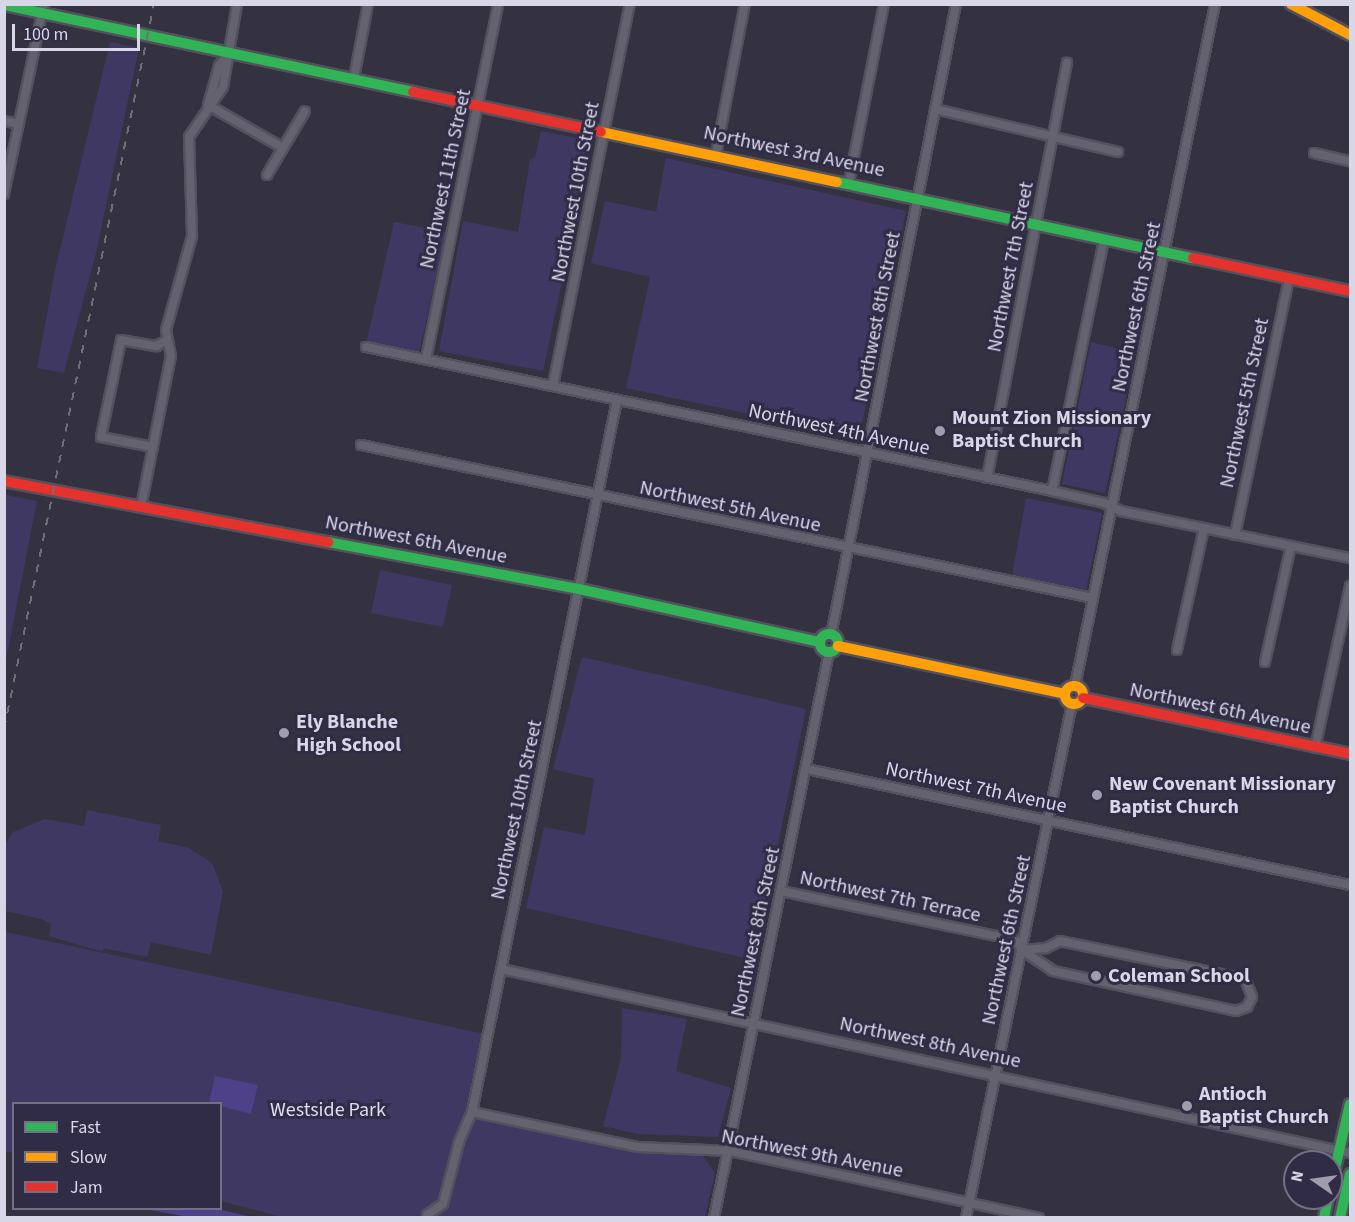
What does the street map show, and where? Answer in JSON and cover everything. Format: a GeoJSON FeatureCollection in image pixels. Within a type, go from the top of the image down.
{"type":"FeatureCollection","features":[{"type":"Feature","properties":{"kind":"street"},"geometry":{"type":"LineString","coordinates":[[141,507],[171,356],[166,341],[192,236],[189,137],[208,105],[218,98],[223,87],[237,4]]}},
{"type":"Feature","properties":{"kind":"street"},"geometry":{"type":"LineString","coordinates":[[354,78],[368,4]]}},
{"type":"Feature","properties":{"kind":"street","name":"Northwest 11th Street"},"geometry":{"type":"LineString","coordinates":[[426,359],[498,4]]}},
{"type":"Feature","properties":{"kind":"street","name":"Northwest 10th Street"},"geometry":{"type":"LineString","coordinates":[[553,385],[630,4]]}},
{"type":"Feature","properties":{"kind":"street"},"geometry":{"type":"LineString","coordinates":[[716,154],[745,4]]}},
{"type":"Feature","properties":{"kind":"street"},"geometry":{"type":"LineString","coordinates":[[849,182],[884,4]]}},
{"type":"Feature","properties":{"kind":"street","name":"Northwest 8th Street"},"geometry":{"type":"LineString","coordinates":[[831,634],[956,4]]}},
{"type":"Feature","properties":{"kind":"street","name":"Northwest 6th Street"},"geometry":{"type":"LineString","coordinates":[[1075,686],[1166,252],[1215,4]]}},
{"type":"Feature","properties":{"kind":"street"},"geometry":{"type":"LineString","coordinates":[[1291,4],[1350,35]]}},
{"type":"Feature","properties":{"kind":"street","name":"Northwest 3rd Avenue"},"geometry":{"type":"LineString","coordinates":[[4,5],[43,9],[228,53],[918,196],[1104,239],[1350,291]]}},
{"type":"Feature","properties":{"kind":"street"},"geometry":{"type":"LineString","coordinates":[[4,194],[43,9]]}},
{"type":"Feature","properties":{"kind":"street","name":"Northwest 7th Street"},"geometry":{"type":"LineString","coordinates":[[987,478],[1038,224],[1067,63]]}},
{"type":"Feature","properties":{"kind":"street"},"geometry":{"type":"LineString","coordinates":[[208,105],[283,148]]}},
{"type":"Feature","properties":{"kind":"street"},"geometry":{"type":"LineString","coordinates":[[935,109],[1118,152]]}},
{"type":"Feature","properties":{"kind":"street"},"geometry":{"type":"LineString","coordinates":[[267,175],[305,111]]}},
{"type":"Feature","properties":{"kind":"street"},"geometry":{"type":"LineString","coordinates":[[4,121],[19,124]]}},
{"type":"Feature","properties":{"kind":"street"},"geometry":{"type":"LineString","coordinates":[[1314,153],[1350,161]]}},
{"type":"Feature","properties":{"kind":"street"},"geometry":{"type":"LineString","coordinates":[[1052,491],[1104,239]]}},
{"type":"Feature","properties":{"kind":"street","name":"Northwest 5th Street"},"geometry":{"type":"LineString","coordinates":[[1235,535],[1289,278]]}},
{"type":"Feature","properties":{"kind":"street"},"geometry":{"type":"LineString","coordinates":[[153,447],[101,437],[121,340],[156,346],[166,341]]}},
{"type":"Feature","properties":{"kind":"street","name":"Northwest 4th Avenue"},"geometry":{"type":"LineString","coordinates":[[366,347],[1052,491],[1235,535],[1350,558]]}},
{"type":"Feature","properties":{"kind":"street","name":"Northwest 10th Street"},"geometry":{"type":"LineString","coordinates":[[427,1215],[443,1204],[459,1142],[472,1112],[617,400]]}},
{"type":"Feature","properties":{"kind":"street","name":"Northwest 5th Avenue"},"geometry":{"type":"LineString","coordinates":[[361,445],[848,549],[1093,598]]}},
{"type":"Feature","properties":{"kind":"street","name":"Northwest 6th Avenue"},"geometry":{"type":"LineString","coordinates":[[4,481],[579,589],[820,642]]}},
{"type":"Feature","properties":{"kind":"street"},"geometry":{"type":"LineString","coordinates":[[1177,650],[1204,528]]}},
{"type":"Feature","properties":{"kind":"street"},"geometry":{"type":"LineString","coordinates":[[1265,662],[1291,546]]}},
{"type":"Feature","properties":{"kind":"street"},"geometry":{"type":"LineString","coordinates":[[1315,748],[1350,586]]}},
{"type":"Feature","properties":{"kind":"street"},"geometry":{"type":"LineString","coordinates":[[833,649],[831,634],[820,642],[833,649],[1065,694],[1072,704],[1083,698],[1083,691],[1075,686],[1065,694]]}},
{"type":"Feature","properties":{"kind":"street","name":"Northwest 8th Street"},"geometry":{"type":"LineString","coordinates":[[714,1218],[833,649]]}},
{"type":"Feature","properties":{"kind":"street","name":"Northwest 6th Avenue"},"geometry":{"type":"LineString","coordinates":[[1083,698],[1350,754]]}},
{"type":"Feature","properties":{"kind":"street","name":"Northwest 6th Street"},"geometry":{"type":"LineString","coordinates":[[966,1218],[1072,704]]}},
{"type":"Feature","properties":{"kind":"street","name":"Northwest 7th Avenue"},"geometry":{"type":"LineString","coordinates":[[807,769],[1350,885]]}},
{"type":"Feature","properties":{"kind":"street","name":"Northwest 7th Terrace"},"geometry":{"type":"LineString","coordinates":[[781,891],[1016,940],[1022,950],[1053,971],[1236,1011],[1247,1007],[1252,997],[1245,979],[1060,941],[1046,948],[1022,950]]}},
{"type":"Feature","properties":{"kind":"street","name":"Northwest 8th Avenue"},"geometry":{"type":"LineString","coordinates":[[501,969],[754,1024],[996,1073],[1345,1151]]}},
{"type":"Feature","properties":{"kind":"street"},"geometry":{"type":"LineString","coordinates":[[1345,1151],[1350,1104]]}},
{"type":"Feature","properties":{"kind":"street","name":"Northwest 9th Avenue"},"geometry":{"type":"LineString","coordinates":[[472,1112],[638,1147],[729,1151],[1039,1218]]}},
{"type":"Feature","properties":{"kind":"street"},"geometry":{"type":"LineString","coordinates":[[1340,1218],[1350,1174]]}},
{"type":"Feature","properties":{"kind":"green space"},"geometry":{"type":"Polygon","coordinates":[[[110,42],[139,48],[96,253],[64,373],[37,368],[55,270],[110,42]]]}},
{"type":"Feature","properties":{"kind":"green space"},"geometry":{"type":"Polygon","coordinates":[[[541,131],[592,141],[543,371],[439,351],[463,221],[518,232],[530,160],[535,157],[541,131]]]}},
{"type":"Feature","properties":{"kind":"green space"},"geometry":{"type":"Polygon","coordinates":[[[666,158],[906,211],[859,437],[626,388],[650,277],[591,263],[605,201],[656,212],[666,158]]]}},
{"type":"Feature","properties":{"kind":"green space"},"geometry":{"type":"Polygon","coordinates":[[[394,222],[446,232],[417,363],[364,353],[394,222]]]}},
{"type":"Feature","properties":{"kind":"green space"},"geometry":{"type":"Polygon","coordinates":[[[1091,342],[1136,353],[1105,493],[1062,484],[1091,342]]]}},
{"type":"Feature","properties":{"kind":"green space"},"geometry":{"type":"Polygon","coordinates":[[[4,495],[37,501],[5,665],[4,495]]]}},
{"type":"Feature","properties":{"kind":"green space"},"geometry":{"type":"Polygon","coordinates":[[[1026,498],[1102,513],[1086,590],[1012,575],[1026,498]]]}},
{"type":"Feature","properties":{"kind":"green space"},"geometry":{"type":"Polygon","coordinates":[[[380,570],[452,585],[443,627],[371,613],[380,570]]]}},
{"type":"Feature","properties":{"kind":"green space"},"geometry":{"type":"Polygon","coordinates":[[[582,657],[806,709],[754,960],[526,908],[544,827],[585,835],[594,779],[553,769],[582,657]]]}},
{"type":"Feature","properties":{"kind":"green space"},"geometry":{"type":"Polygon","coordinates":[[[87,810],[161,825],[158,841],[189,848],[212,863],[223,891],[211,955],[151,942],[147,957],[104,948],[103,952],[49,936],[51,924],[41,919],[5,911],[5,845],[13,832],[45,819],[84,826],[87,810]]]}},
{"type":"Feature","properties":{"kind":"green space","name":"Westside Park"},"geometry":{"type":"Polygon","coordinates":[[[5,932],[485,1034],[468,1115],[654,1154],[703,1156],[715,1173],[705,1217],[286,1218],[222,1201],[222,1102],[12,1102],[12,1153],[5,1151],[5,932]]]}},
{"type":"Feature","properties":{"kind":"green space"},"geometry":{"type":"Polygon","coordinates":[[[622,1008],[687,1019],[676,1071],[731,1088],[718,1137],[638,1134],[603,1126],[621,1058],[622,1008]]]}},
{"type":"Feature","properties":{"kind":"shaded area"},"geometry":{"type":"Polygon","coordinates":[[[215,1076],[258,1085],[251,1114],[222,1106],[222,1102],[209,1102],[215,1076]]]}},
{"type":"Feature","properties":{"kind":"shaded area"},"geometry":{"type":"Polygon","coordinates":[[[150,1210],[221,1210],[252,1217],[188,1217],[150,1210]]]}},
{"type":"Feature","properties":{"kind":"railway"},"geometry":{"type":"LineString","coordinates":[[4,729],[154,4]]}},
{"type":"Feature","properties":{"kind":"traffic: fast"},"geometry":{"type":"LineString","coordinates":[[4,5],[413,92]]}},
{"type":"Feature","properties":{"kind":"traffic: fast"},"geometry":{"type":"LineString","coordinates":[[837,182],[1193,258]]}},
{"type":"Feature","properties":{"kind":"traffic: fast"},"geometry":{"type":"LineString","coordinates":[[328,542],[579,589],[820,642]]}},
{"type":"Feature","properties":{"kind":"traffic: fast"},"geometry":{"type":"LineString","coordinates":[[829,634],[835,637],[838,643],[835,649],[829,652],[823,649],[820,643],[823,637],[829,634]]}},
{"type":"Feature","properties":{"kind":"traffic: fast"},"geometry":{"type":"LineString","coordinates":[[1339,1150],[1350,1104]]}},
{"type":"Feature","properties":{"kind":"traffic: fast"},"geometry":{"type":"LineString","coordinates":[[1340,1218],[1350,1174]]}},
{"type":"Feature","properties":{"kind":"traffic: fast"},"geometry":{"type":"LineString","coordinates":[[1324,1218],[1326,1210]]}},
{"type":"Feature","properties":{"kind":"traffic: slow"},"geometry":{"type":"LineString","coordinates":[[1291,4],[1350,35]]}},
{"type":"Feature","properties":{"kind":"traffic: slow"},"geometry":{"type":"LineString","coordinates":[[601,132],[837,182]]}},
{"type":"Feature","properties":{"kind":"traffic: slow"},"geometry":{"type":"LineString","coordinates":[[838,646],[1065,694]]}},
{"type":"Feature","properties":{"kind":"traffic: slow"},"geometry":{"type":"LineString","coordinates":[[1070,686],[1078,686],[1083,691],[1083,695],[1081,702],[1070,704],[1065,699],[1065,691],[1070,686]]}},
{"type":"Feature","properties":{"kind":"traffic: jam"},"geometry":{"type":"LineString","coordinates":[[413,92],[601,132]]}},
{"type":"Feature","properties":{"kind":"traffic: jam"},"geometry":{"type":"LineString","coordinates":[[1193,258],[1350,291]]}},
{"type":"Feature","properties":{"kind":"traffic: jam"},"geometry":{"type":"LineString","coordinates":[[4,481],[328,542]]}},
{"type":"Feature","properties":{"kind":"traffic: jam"},"geometry":{"type":"LineString","coordinates":[[1083,698],[1350,754]]}},
{"type":"Feature","properties":{"kind":"place","name":"Mount Zion Missionary Baptist Church"},"geometry":{"type":"Point","coordinates":[940,431]}},
{"type":"Feature","properties":{"kind":"place","name":"Ely Blanche High School"},"geometry":{"type":"Point","coordinates":[284,733]}},
{"type":"Feature","properties":{"kind":"place","name":"New Covenant Missionary Baptist Church"},"geometry":{"type":"Point","coordinates":[1097,795]}},
{"type":"Feature","properties":{"kind":"place","name":"Coleman School"},"geometry":{"type":"Point","coordinates":[1096,976]}},
{"type":"Feature","properties":{"kind":"place","name":"Antioch Baptist Church"},"geometry":{"type":"Point","coordinates":[1187,1106]}}]}
